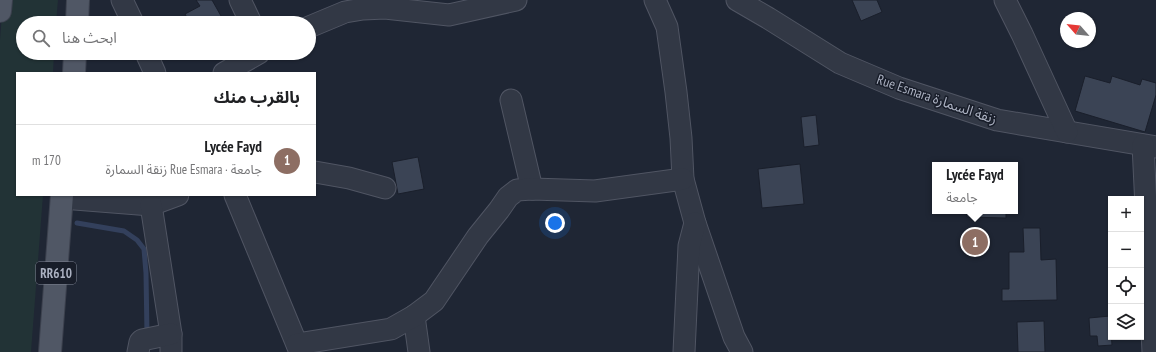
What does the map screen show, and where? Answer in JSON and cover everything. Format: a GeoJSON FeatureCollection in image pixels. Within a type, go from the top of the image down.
{"type":"FeatureCollection","features":[{"type":"Feature","properties":{"kind":"main road"},"geometry":{"type":"LineString","coordinates":[[0,11],[1,0]]}},
{"type":"Feature","properties":{"kind":"main road"},"geometry":{"type":"LineString","coordinates":[[77,16],[78,0]]}},
{"type":"Feature","properties":{"kind":"main road"},"geometry":{"type":"LineString","coordinates":[[74,72],[75,60]]}},
{"type":"Feature","properties":{"kind":"main road","name":"RR610"},"geometry":{"type":"LineString","coordinates":[[50,352],[62,197]]}},
{"type":"Feature","properties":{"kind":"street"},"geometry":{"type":"LineString","coordinates":[[122,0],[130,16]]}},
{"type":"Feature","properties":{"kind":"street"},"geometry":{"type":"LineString","coordinates":[[240,0],[248,16]]}},
{"type":"Feature","properties":{"kind":"street"},"geometry":{"type":"LineString","coordinates":[[656,0],[667,27],[681,138],[683,179],[695,223],[734,337],[742,352]]}},
{"type":"Feature","properties":{"kind":"street","name":"Rue Esmara زنقة السمارة"},"geometry":{"type":"LineString","coordinates":[[737,0],[840,63],[899,88],[997,120],[1149,146]]}},
{"type":"Feature","properties":{"kind":"street"},"geometry":{"type":"LineString","coordinates":[[1005,0],[1067,132]]}},
{"type":"Feature","properties":{"kind":"street"},"geometry":{"type":"LineString","coordinates":[[316,24],[345,12],[383,4],[447,8],[507,1]]}},
{"type":"Feature","properties":{"kind":"street"},"geometry":{"type":"LineString","coordinates":[[149,60],[155,72]]}},
{"type":"Feature","properties":{"kind":"street"},"geometry":{"type":"LineString","coordinates":[[226,72],[247,60]]}},
{"type":"Feature","properties":{"kind":"street"},"geometry":{"type":"LineString","coordinates":[[511,100],[532,189]]}},
{"type":"Feature","properties":{"kind":"street"},"geometry":{"type":"LineString","coordinates":[[1149,146],[1153,352]]}},
{"type":"Feature","properties":{"kind":"street"},"geometry":{"type":"LineString","coordinates":[[316,172],[349,178],[385,188]]}},
{"type":"Feature","properties":{"kind":"street"},"geometry":{"type":"LineString","coordinates":[[235,196],[298,348],[391,329],[414,316],[434,301],[478,236],[508,197],[517,190],[595,191],[683,179]]}},
{"type":"Feature","properties":{"kind":"street"},"geometry":{"type":"LineString","coordinates":[[62,197],[151,205],[175,196]]}},
{"type":"Feature","properties":{"kind":"street"},"geometry":{"type":"LineString","coordinates":[[151,205],[159,342]]}},
{"type":"Feature","properties":{"kind":"street"},"geometry":{"type":"LineString","coordinates":[[684,352],[689,246],[695,223]]}},
{"type":"Feature","properties":{"kind":"street"},"geometry":{"type":"LineString","coordinates":[[414,316],[419,352]]}},
{"type":"Feature","properties":{"kind":"shaded area"},"geometry":{"type":"Polygon","coordinates":[[[3,0],[58,0],[57,16],[16,16],[16,60],[54,60],[53,72],[16,72],[16,196],[43,196],[31,352],[0,352],[0,40],[3,0]]]}},
{"type":"Feature","properties":{"kind":"building"},"geometry":{"type":"Polygon","coordinates":[[[196,0],[212,0],[221,16],[186,16],[185,14],[200,6],[196,0]]]}},
{"type":"Feature","properties":{"kind":"building"},"geometry":{"type":"Polygon","coordinates":[[[852,0],[877,0],[882,12],[861,21],[852,0]]]}},
{"type":"Feature","properties":{"kind":"building"},"geometry":{"type":"Polygon","coordinates":[[[1085,76],[1110,83],[1112,76],[1140,85],[1142,79],[1156,83],[1156,95],[1145,132],[1075,111],[1085,76]]]}},
{"type":"Feature","properties":{"kind":"building"},"geometry":{"type":"Polygon","coordinates":[[[816,115],[819,145],[804,147],[801,117],[816,115]]]}},
{"type":"Feature","properties":{"kind":"building"},"geometry":{"type":"Polygon","coordinates":[[[418,157],[424,189],[398,194],[392,162],[418,157]]]}},
{"type":"Feature","properties":{"kind":"building"},"geometry":{"type":"Polygon","coordinates":[[[800,164],[804,204],[762,208],[758,169],[800,164]]]}},
{"type":"Feature","properties":{"kind":"building"},"geometry":{"type":"Polygon","coordinates":[[[967,214],[1006,214],[1006,218],[967,217],[967,214]]]}},
{"type":"Feature","properties":{"kind":"building"},"geometry":{"type":"Polygon","coordinates":[[[1023,228],[1040,228],[1041,260],[1056,259],[1057,300],[1002,301],[1002,289],[1009,289],[1009,252],[1024,252],[1023,228]]]}},
{"type":"Feature","properties":{"kind":"building"},"geometry":{"type":"Polygon","coordinates":[[[1108,316],[1108,340],[1112,340],[1112,345],[1098,346],[1097,336],[1090,336],[1089,318],[1108,316]]]}},
{"type":"Feature","properties":{"kind":"building"},"geometry":{"type":"Polygon","coordinates":[[[1044,321],[1045,352],[1018,352],[1017,322],[1044,321]]]}},
{"type":"Feature","properties":{"kind":"waterway"},"geometry":{"type":"LineString","coordinates":[[77,223],[124,231],[137,240],[144,249],[147,335]]}},
{"type":"Feature","properties":{"kind":"place","name":"Lycée Fayd"},"geometry":{"type":"Point","coordinates":[975,242]}}]}
